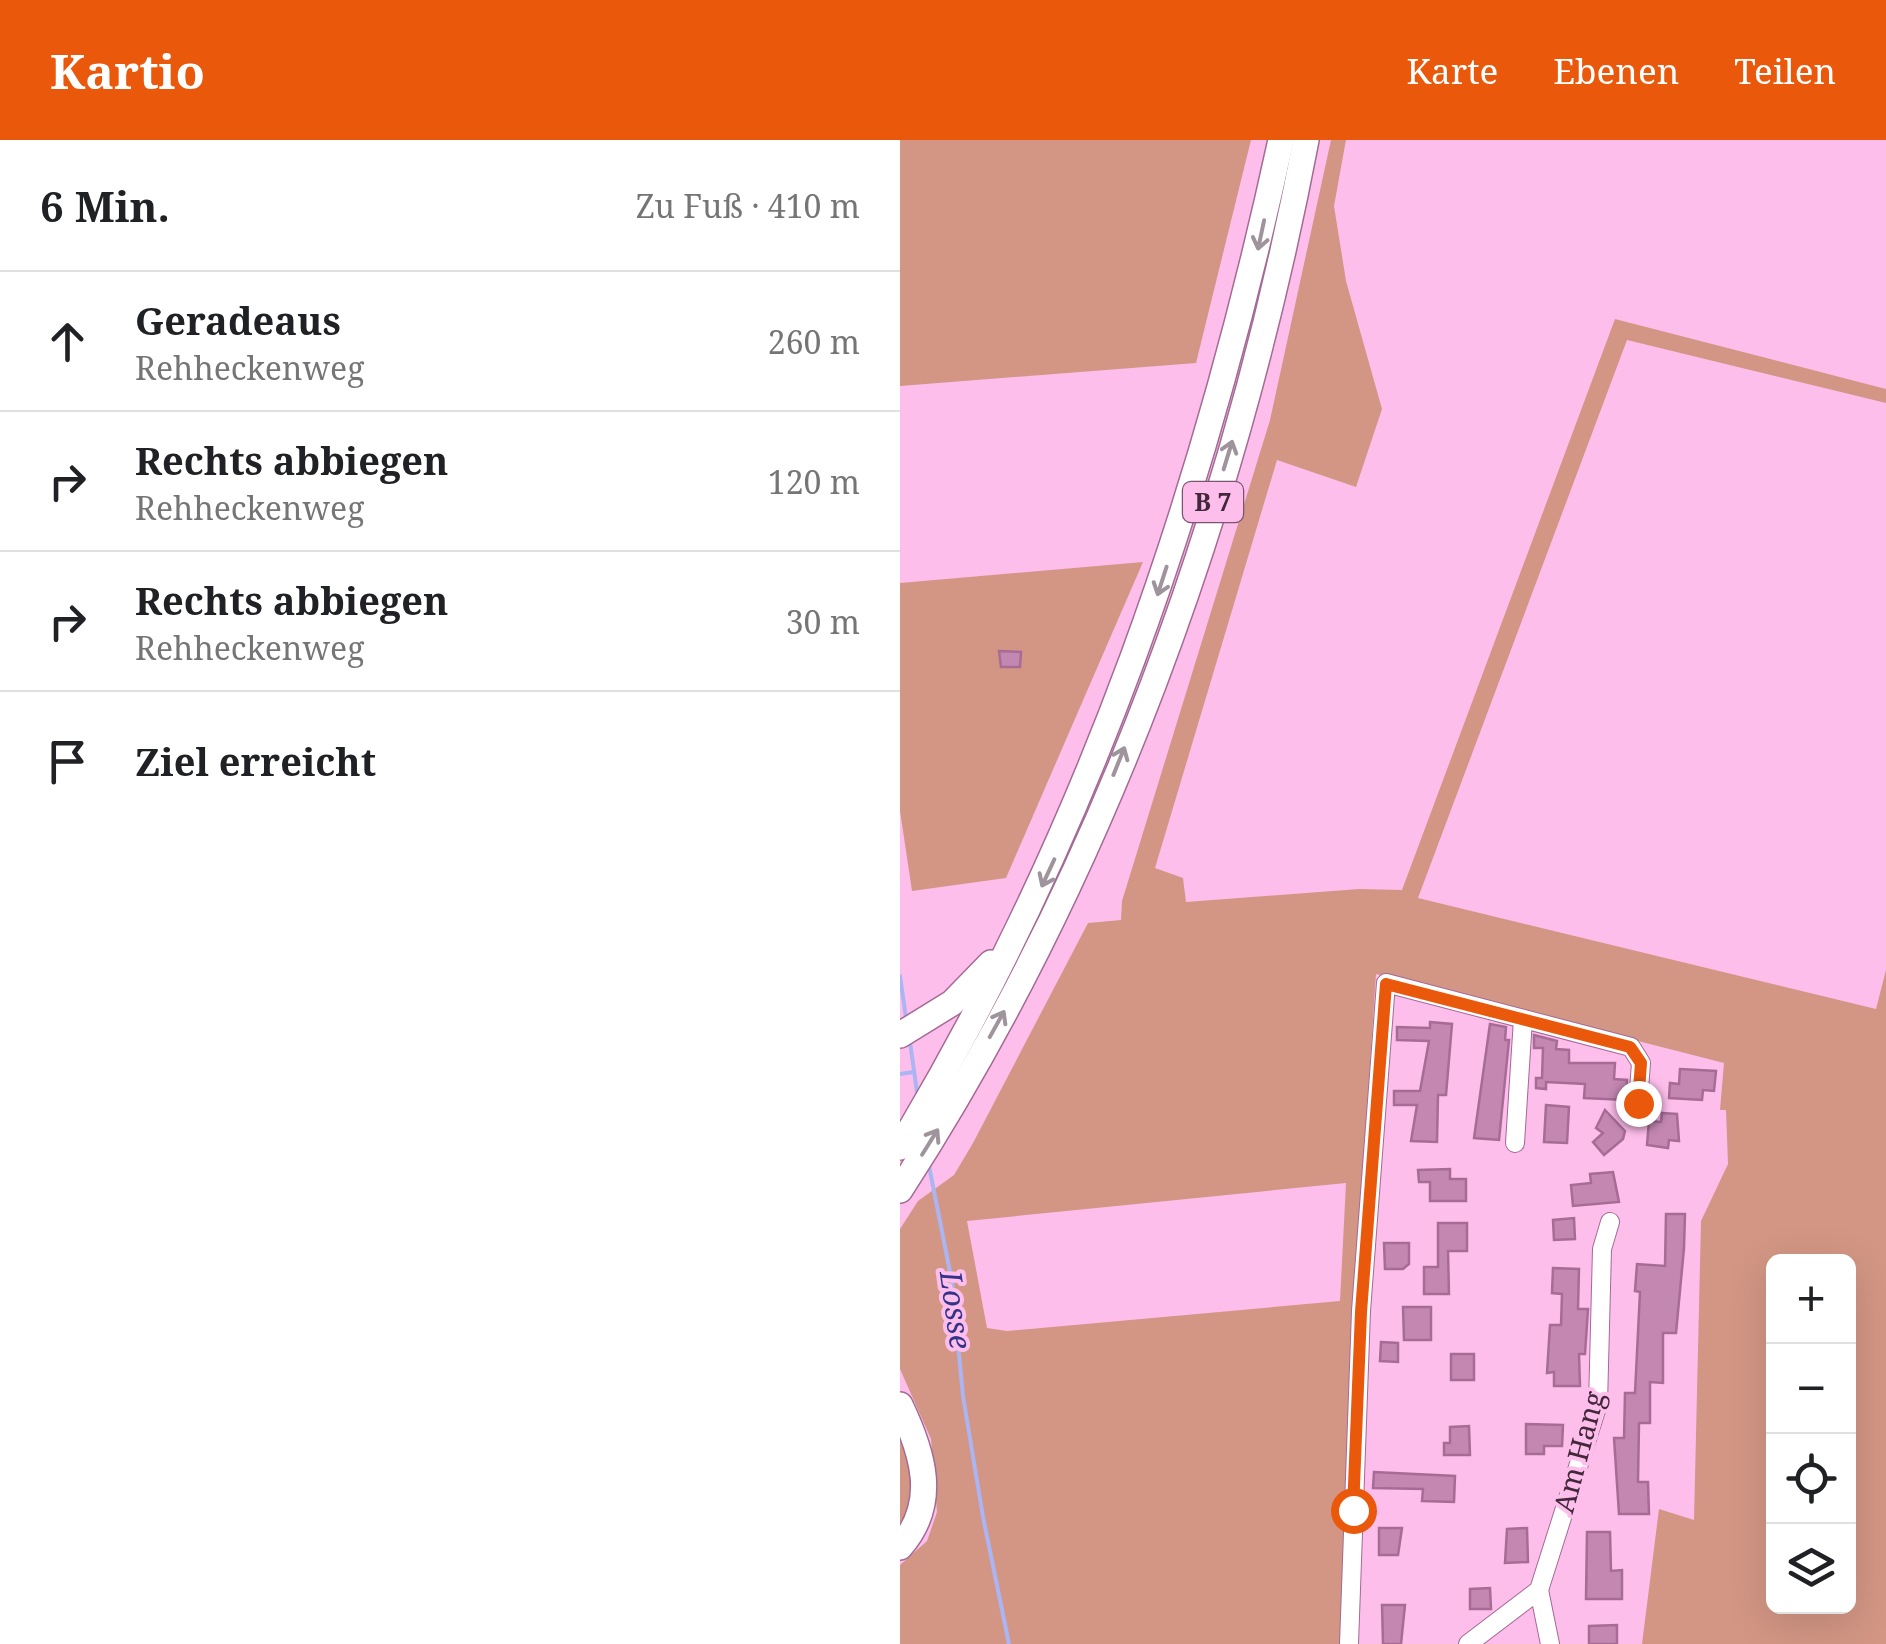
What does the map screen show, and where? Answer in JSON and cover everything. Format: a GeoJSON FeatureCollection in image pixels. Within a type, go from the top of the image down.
{"type":"FeatureCollection","features":[{"type":"Feature","properties":{"kind":"highway","name":"B 7"},"geometry":{"type":"LineString","coordinates":[[900,1147],[1023,924],[1084,792],[1150,620],[1247,298],[1281,140]]}},
{"type":"Feature","properties":{"kind":"highway","name":"B 7"},"geometry":{"type":"LineString","coordinates":[[905,1182],[950,1110],[1076,866],[1177,620],[1280,279],[1306,140]]}},
{"type":"Feature","properties":{"kind":"highway"},"geometry":{"type":"LineString","coordinates":[[900,1035],[934,1016],[980,976],[1023,924]]}},
{"type":"Feature","properties":{"kind":"highway"},"geometry":{"type":"LineString","coordinates":[[900,1547],[916,1523],[925,1483],[921,1450],[903,1415]]}},
{"type":"Feature","properties":{"kind":"street"},"geometry":{"type":"LineString","coordinates":[[1349,1644],[1361,1312],[1386,984],[1630,1047],[1641,1063],[1638,1103]]}},
{"type":"Feature","properties":{"kind":"street"},"geometry":{"type":"LineString","coordinates":[[1515,1143],[1524,1019]]}},
{"type":"Feature","properties":{"kind":"street","name":"Am Hang"},"geometry":{"type":"LineString","coordinates":[[1539,1590],[1598,1404],[1602,1250],[1610,1222]]}},
{"type":"Feature","properties":{"kind":"street"},"geometry":{"type":"LineString","coordinates":[[1468,1644],[1539,1590],[1550,1644]]}},
{"type":"Feature","properties":{"kind":"shaded area"},"geometry":{"type":"Polygon","coordinates":[[[900,140],[1251,140],[1196,363],[900,386],[900,140]]]}},
{"type":"Feature","properties":{"kind":"shaded area"},"geometry":{"type":"Polygon","coordinates":[[[1331,140],[1346,140],[1334,206],[1346,281],[1382,409],[1356,487],[1277,460],[1155,868],[1183,878],[1186,902],[1359,889],[1402,890],[1615,319],[1886,389],[1886,403],[1627,340],[1418,898],[1876,1009],[1886,970],[1886,1644],[1642,1644],[1659,1509],[1694,1520],[1701,1221],[1728,1164],[1726,1110],[1720,1110],[1724,1063],[1376,974],[1353,1319],[1341,1644],[900,1644],[900,1565],[927,1541],[937,1512],[931,1439],[900,1369],[900,1229],[918,1201],[954,1175],[1088,923],[1121,920],[1122,901],[1270,420],[1331,140]],[[1346,1183],[967,1221],[987,1328],[1007,1331],[1340,1301],[1346,1183]]]}},
{"type":"Feature","properties":{"kind":"shaded area"},"geometry":{"type":"Polygon","coordinates":[[[1143,562],[1006,878],[912,891],[900,811],[900,583],[1143,562]]]}},
{"type":"Feature","properties":{"kind":"shaded area"},"geometry":{"type":"Polygon","coordinates":[[[900,1428],[912,1480],[900,1533],[900,1428]]]}},
{"type":"Feature","properties":{"kind":"building"},"geometry":{"type":"Polygon","coordinates":[[[999,651],[1021,652],[1020,667],[1001,667],[999,651]]]}},
{"type":"Feature","properties":{"kind":"building"},"geometry":{"type":"Polygon","coordinates":[[[1430,1022],[1452,1024],[1446,1095],[1438,1095],[1437,1142],[1411,1141],[1417,1105],[1394,1105],[1394,1091],[1420,1091],[1429,1041],[1397,1040],[1397,1027],[1430,1028],[1430,1022]]]}},
{"type":"Feature","properties":{"kind":"building"},"geometry":{"type":"Polygon","coordinates":[[[1490,1024],[1506,1027],[1505,1040],[1509,1040],[1499,1140],[1474,1138],[1490,1024]]]}},
{"type":"Feature","properties":{"kind":"building"},"geometry":{"type":"Polygon","coordinates":[[[1534,1035],[1557,1041],[1556,1049],[1569,1050],[1569,1063],[1615,1063],[1614,1079],[1627,1080],[1626,1100],[1584,1098],[1585,1084],[1546,1082],[1546,1089],[1536,1088],[1536,1078],[1542,1078],[1543,1048],[1534,1048],[1534,1035]]]}},
{"type":"Feature","properties":{"kind":"building"},"geometry":{"type":"Polygon","coordinates":[[[1680,1069],[1716,1071],[1714,1091],[1703,1090],[1702,1100],[1669,1098],[1670,1083],[1679,1084],[1680,1069]]]}},
{"type":"Feature","properties":{"kind":"building"},"geometry":{"type":"Polygon","coordinates":[[[1546,1105],[1569,1107],[1567,1143],[1544,1142],[1546,1105]]]}},
{"type":"Feature","properties":{"kind":"building"},"geometry":{"type":"Polygon","coordinates":[[[1605,1110],[1625,1131],[1623,1139],[1604,1155],[1593,1142],[1603,1133],[1596,1128],[1605,1110]]]}},
{"type":"Feature","properties":{"kind":"building"},"geometry":{"type":"Polygon","coordinates":[[[1662,1113],[1677,1114],[1679,1141],[1669,1140],[1668,1148],[1647,1145],[1649,1121],[1661,1122],[1662,1113]]]}},
{"type":"Feature","properties":{"kind":"building"},"geometry":{"type":"Polygon","coordinates":[[[1450,1169],[1450,1179],[1466,1179],[1466,1201],[1430,1201],[1430,1182],[1419,1182],[1418,1170],[1450,1169]]]}},
{"type":"Feature","properties":{"kind":"building"},"geometry":{"type":"Polygon","coordinates":[[[1613,1172],[1619,1202],[1573,1206],[1571,1185],[1591,1183],[1590,1174],[1613,1172]]]}},
{"type":"Feature","properties":{"kind":"building"},"geometry":{"type":"Polygon","coordinates":[[[1666,1214],[1685,1214],[1684,1248],[1676,1333],[1663,1333],[1663,1383],[1650,1382],[1650,1423],[1639,1423],[1638,1482],[1648,1482],[1649,1514],[1619,1514],[1614,1438],[1624,1438],[1625,1393],[1635,1393],[1640,1292],[1635,1291],[1637,1264],[1665,1266],[1666,1214]]]}},
{"type":"Feature","properties":{"kind":"building"},"geometry":{"type":"Polygon","coordinates":[[[1574,1218],[1575,1239],[1554,1240],[1553,1220],[1574,1218]]]}},
{"type":"Feature","properties":{"kind":"building"},"geometry":{"type":"Polygon","coordinates":[[[1438,1223],[1467,1223],[1467,1251],[1448,1251],[1449,1294],[1424,1294],[1424,1267],[1438,1267],[1438,1223]]]}},
{"type":"Feature","properties":{"kind":"building"},"geometry":{"type":"Polygon","coordinates":[[[1384,1243],[1409,1243],[1409,1264],[1403,1269],[1385,1269],[1384,1243]]]}},
{"type":"Feature","properties":{"kind":"building"},"geometry":{"type":"Polygon","coordinates":[[[1553,1268],[1579,1269],[1578,1309],[1588,1309],[1585,1354],[1579,1354],[1580,1386],[1554,1386],[1554,1372],[1547,1373],[1550,1325],[1561,1325],[1562,1294],[1552,1293],[1553,1268]]]}},
{"type":"Feature","properties":{"kind":"building"},"geometry":{"type":"Polygon","coordinates":[[[1403,1307],[1431,1307],[1431,1340],[1404,1340],[1403,1307]]]}},
{"type":"Feature","properties":{"kind":"building"},"geometry":{"type":"Polygon","coordinates":[[[1381,1342],[1398,1343],[1398,1362],[1380,1361],[1381,1342]]]}},
{"type":"Feature","properties":{"kind":"building"},"geometry":{"type":"Polygon","coordinates":[[[1451,1354],[1474,1354],[1474,1380],[1451,1380],[1451,1354]]]}},
{"type":"Feature","properties":{"kind":"building"},"geometry":{"type":"Polygon","coordinates":[[[1526,1424],[1563,1425],[1562,1446],[1544,1446],[1544,1454],[1526,1454],[1526,1424]]]}},
{"type":"Feature","properties":{"kind":"building"},"geometry":{"type":"Polygon","coordinates":[[[1469,1426],[1470,1455],[1444,1455],[1444,1443],[1450,1443],[1450,1427],[1469,1426]]]}},
{"type":"Feature","properties":{"kind":"building"},"geometry":{"type":"Polygon","coordinates":[[[1374,1472],[1455,1476],[1454,1502],[1422,1501],[1423,1489],[1373,1488],[1374,1472]]]}},
{"type":"Feature","properties":{"kind":"building"},"geometry":{"type":"Polygon","coordinates":[[[1379,1528],[1402,1528],[1398,1555],[1379,1555],[1379,1528]]]}},
{"type":"Feature","properties":{"kind":"building"},"geometry":{"type":"Polygon","coordinates":[[[1527,1528],[1528,1562],[1505,1563],[1507,1529],[1527,1528]]]}},
{"type":"Feature","properties":{"kind":"building"},"geometry":{"type":"Polygon","coordinates":[[[1587,1532],[1610,1532],[1611,1571],[1622,1570],[1622,1599],[1586,1599],[1587,1532]]]}},
{"type":"Feature","properties":{"kind":"building"},"geometry":{"type":"Polygon","coordinates":[[[1490,1588],[1491,1609],[1470,1609],[1470,1589],[1490,1588]]]}},
{"type":"Feature","properties":{"kind":"building"},"geometry":{"type":"Polygon","coordinates":[[[1382,1605],[1405,1605],[1401,1644],[1383,1644],[1382,1605]]]}},
{"type":"Feature","properties":{"kind":"building"},"geometry":{"type":"Polygon","coordinates":[[[1617,1625],[1617,1644],[1589,1644],[1589,1626],[1617,1625]]]}},
{"type":"Feature","properties":{"kind":"waterway","name":"Losse"},"geometry":{"type":"LineString","coordinates":[[900,976],[906,1018]]}},
{"type":"Feature","properties":{"kind":"waterway","name":"Losse"},"geometry":{"type":"LineString","coordinates":[[910,1042],[917,1092]]}},
{"type":"Feature","properties":{"kind":"waterway"},"geometry":{"type":"LineString","coordinates":[[900,1074],[914,1072]]}},
{"type":"Feature","properties":{"kind":"waterway","name":"Losse"},"geometry":{"type":"LineString","coordinates":[[928,1161],[952,1282],[963,1396],[983,1517],[1009,1644]]}},
{"type":"Feature","properties":{"kind":"route"},"geometry":{"type":"LineString","coordinates":[[1353,1510],[1361,1312],[1386,984],[1630,1047],[1641,1063],[1638,1103]]}}]}
